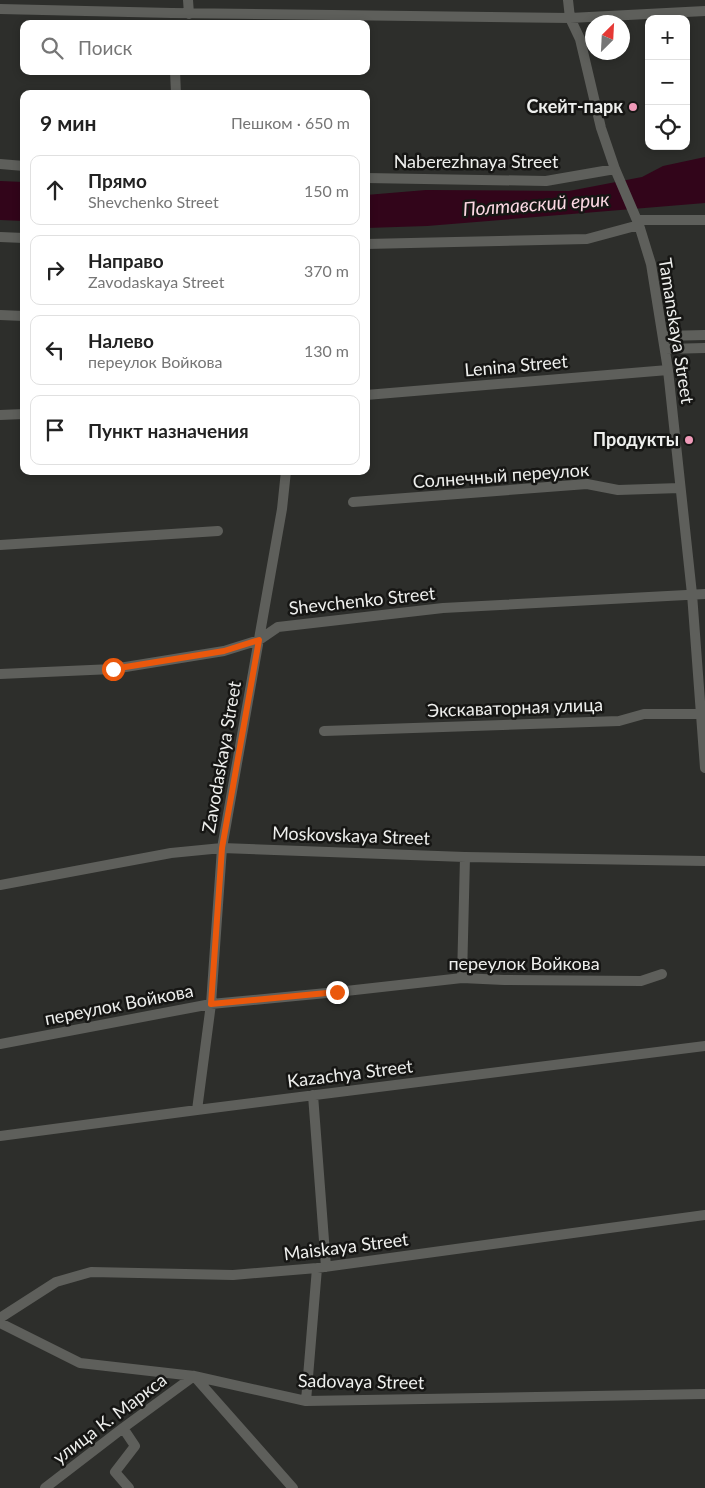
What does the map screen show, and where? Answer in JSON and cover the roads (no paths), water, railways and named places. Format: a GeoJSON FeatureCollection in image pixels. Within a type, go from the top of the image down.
{"type":"FeatureCollection","features":[{"type":"Feature","properties":{"kind":"street"},"geometry":{"type":"LineString","coordinates":[[188,0],[189,14]]}},
{"type":"Feature","properties":{"kind":"street","name":"Tamanskaya Street"},"geometry":{"type":"LineString","coordinates":[[568,0],[570,18],[580,39],[601,128],[615,170],[638,223],[650,264],[663,336],[692,594],[703,714],[705,768]]}},
{"type":"Feature","properties":{"kind":"street"},"geometry":{"type":"LineString","coordinates":[[0,9],[172,19],[189,14],[570,18],[705,10]]}},
{"type":"Feature","properties":{"kind":"street"},"geometry":{"type":"LineString","coordinates":[[175,75],[176,90]]}},
{"type":"Feature","properties":{"kind":"street"},"geometry":{"type":"LineString","coordinates":[[0,164],[20,166]]}},
{"type":"Feature","properties":{"kind":"street","name":"Naberezhnaya Street"},"geometry":{"type":"LineString","coordinates":[[370,178],[546,181],[615,170]]}},
{"type":"Feature","properties":{"kind":"street"},"geometry":{"type":"LineString","coordinates":[[370,244],[587,238],[638,223],[705,220]]}},
{"type":"Feature","properties":{"kind":"street"},"geometry":{"type":"LineString","coordinates":[[0,237],[20,238]]}},
{"type":"Feature","properties":{"kind":"street"},"geometry":{"type":"LineString","coordinates":[[0,315],[20,316]]}},
{"type":"Feature","properties":{"kind":"street"},"geometry":{"type":"LineString","coordinates":[[663,336],[705,335]]}},
{"type":"Feature","properties":{"kind":"street"},"geometry":{"type":"LineString","coordinates":[[665,349],[705,348]]}},
{"type":"Feature","properties":{"kind":"street","name":"Lenina Street"},"geometry":{"type":"LineString","coordinates":[[370,395],[668,370]]}},
{"type":"Feature","properties":{"kind":"street"},"geometry":{"type":"LineString","coordinates":[[0,415],[20,414]]}},
{"type":"Feature","properties":{"kind":"street","name":"Zavodaskaya Street"},"geometry":{"type":"LineString","coordinates":[[197,1110],[211,1004],[222,848],[282,509],[286,475]]}},
{"type":"Feature","properties":{"kind":"street","name":"Солнечный переулок"},"geometry":{"type":"LineString","coordinates":[[353,502],[587,484],[618,490],[680,488]]}},
{"type":"Feature","properties":{"kind":"street"},"geometry":{"type":"LineString","coordinates":[[0,545],[218,531]]}},
{"type":"Feature","properties":{"kind":"street","name":"Shevchenko Street"},"geometry":{"type":"LineString","coordinates":[[0,674],[113,669],[224,651],[259,640],[278,627],[442,608],[705,594]]}},
{"type":"Feature","properties":{"kind":"street","name":"Экскаваторная улица"},"geometry":{"type":"LineString","coordinates":[[324,731],[620,722],[644,714],[703,714]]}},
{"type":"Feature","properties":{"kind":"street","name":"Moskovskaya Street"},"geometry":{"type":"LineString","coordinates":[[0,885],[170,853],[222,848],[705,861]]}},
{"type":"Feature","properties":{"kind":"street"},"geometry":{"type":"LineString","coordinates":[[462,978],[465,856]]}},
{"type":"Feature","properties":{"kind":"street","name":"переулок Войкова"},"geometry":{"type":"LineString","coordinates":[[0,1044],[211,1004],[462,978],[641,981],[662,974]]}},
{"type":"Feature","properties":{"kind":"street","name":"Kazachya Street"},"geometry":{"type":"LineString","coordinates":[[0,1136],[705,1046]]}},
{"type":"Feature","properties":{"kind":"street"},"geometry":{"type":"LineString","coordinates":[[306,1401],[322,1268],[313,1095]]}},
{"type":"Feature","properties":{"kind":"street","name":"Maiskaya Street"},"geometry":{"type":"LineString","coordinates":[[0,1318],[56,1282],[91,1272],[233,1275],[322,1268],[705,1215]]}},
{"type":"Feature","properties":{"kind":"street","name":"Sadovaya Street"},"geometry":{"type":"LineString","coordinates":[[0,1323],[80,1363],[194,1376],[306,1401],[705,1394]]}},
{"type":"Feature","properties":{"kind":"street"},"geometry":{"type":"LineString","coordinates":[[194,1376],[293,1488]]}},
{"type":"Feature","properties":{"kind":"street","name":"улица К. Маркса"},"geometry":{"type":"LineString","coordinates":[[45,1488],[194,1376]]}},
{"type":"Feature","properties":{"kind":"street"},"geometry":{"type":"LineString","coordinates":[[123,1428],[135,1446],[115,1472],[129,1488]]}},
{"type":"Feature","properties":{"kind":"water","name":"Полтавский ерик"},"geometry":{"type":"Polygon","coordinates":[[[705,157],[705,203],[427,226],[370,228],[370,195],[426,190],[569,191],[642,177],[663,166],[705,157]]]}},
{"type":"Feature","properties":{"kind":"water"},"geometry":{"type":"Polygon","coordinates":[[[0,181],[20,182],[20,221],[0,220],[0,181]]]}},
{"type":"Feature","properties":{"kind":"place","name":"Скейт-парк"},"geometry":{"type":"Point","coordinates":[633,107]}},
{"type":"Feature","properties":{"kind":"place","name":"Продукты"},"geometry":{"type":"Point","coordinates":[689,440]}}]}
